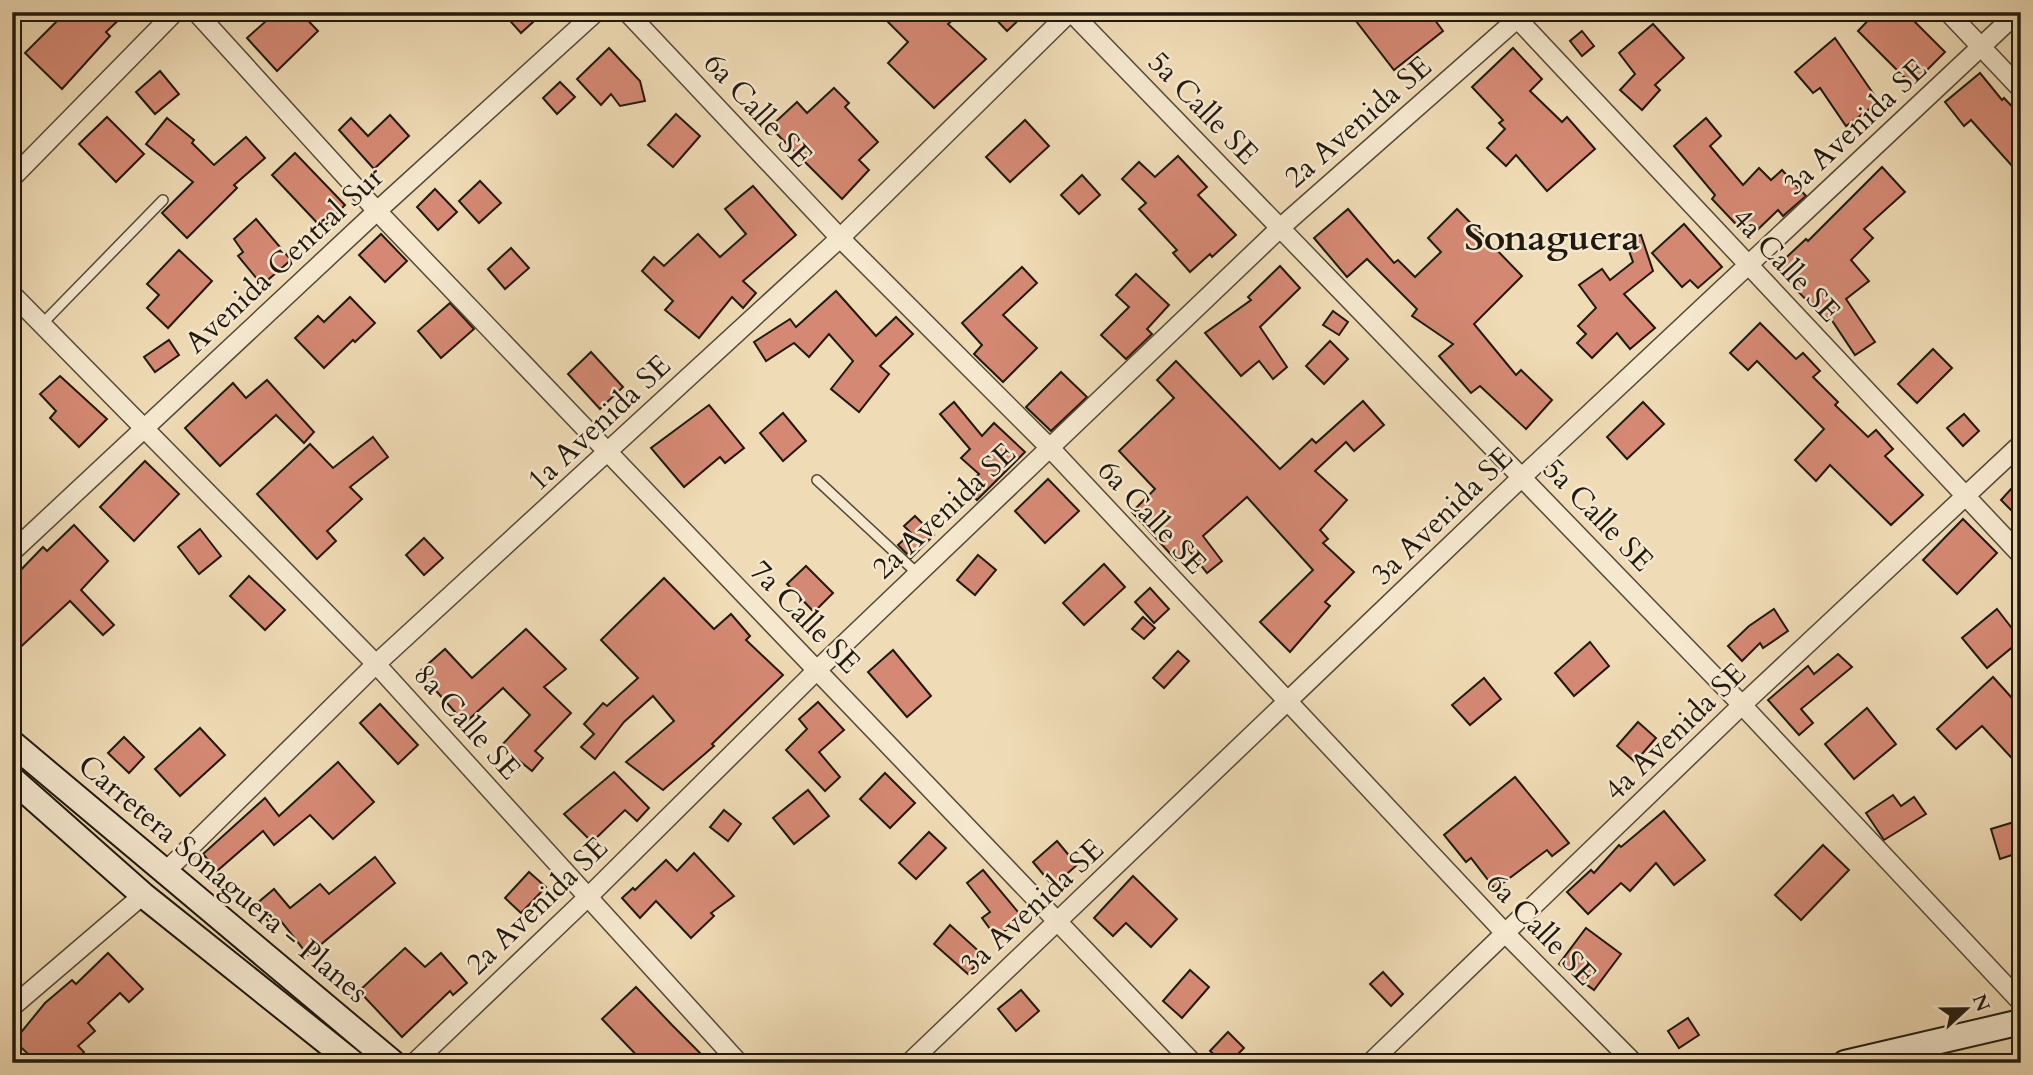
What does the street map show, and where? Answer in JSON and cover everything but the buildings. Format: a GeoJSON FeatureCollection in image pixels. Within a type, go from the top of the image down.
{"type":"FeatureCollection","features":[{"type":"Feature","properties":{"kind":"main road","name":"Carretera Sonaguera - Planes"},"geometry":{"type":"LineString","coordinates":[[12,743],[393,1063]]}},
{"type":"Feature","properties":{"kind":"main road","name":"Carretera Sonaguera - Planes"},"geometry":{"type":"LineString","coordinates":[[12,779],[143,895],[353,1063]]}},
{"type":"Feature","properties":{"kind":"main road"},"geometry":{"type":"LineString","coordinates":[[1845,1063],[2021,1022]]}},
{"type":"Feature","properties":{"kind":"main road"},"geometry":{"type":"LineString","coordinates":[[1920,1063],[2021,1038]]}},
{"type":"Feature","properties":{"kind":"street"},"geometry":{"type":"LineString","coordinates":[[12,178],[175,12]]}},
{"type":"Feature","properties":{"kind":"street","name":"7a Calle SE"},"geometry":{"type":"LineString","coordinates":[[196,12],[377,211],[1193,1063]]}},
{"type":"Feature","properties":{"kind":"street","name":"Avenida Central Sur"},"geometry":{"type":"LineString","coordinates":[[12,552],[377,211],[596,12]]}},
{"type":"Feature","properties":{"kind":"street","name":"6a Calle SE"},"geometry":{"type":"LineString","coordinates":[[627,12],[840,238],[1051,449],[1287,704],[1506,934],[1634,1063]]}},
{"type":"Feature","properties":{"kind":"street","name":"1a Avenida SE"},"geometry":{"type":"LineString","coordinates":[[164,873],[376,664],[609,453],[840,238],[1071,12]]}},
{"type":"Feature","properties":{"kind":"street","name":"5a Calle SE"},"geometry":{"type":"LineString","coordinates":[[1071,12],[1742,705],[2021,1002]]}},
{"type":"Feature","properties":{"kind":"street"},"geometry":{"type":"LineString","coordinates":[[1948,12],[2021,89]]}},
{"type":"Feature","properties":{"kind":"street","name":"3a Avenida SE"},"geometry":{"type":"LineString","coordinates":[[909,1063],[1522,477],[2018,12]]}},
{"type":"Feature","properties":{"kind":"street","name":"2a Avenida SE"},"geometry":{"type":"LineString","coordinates":[[414,1063],[588,897],[817,670],[1280,229],[1518,15]]}},
{"type":"Feature","properties":{"kind":"street","name":"4a Calle SE"},"geometry":{"type":"LineString","coordinates":[[1518,15],[1748,267],[2021,555]]}},
{"type":"Feature","properties":{"kind":"street","name":"8a Calle SE"},"geometry":{"type":"LineString","coordinates":[[12,294],[376,664],[738,1063]]}},
{"type":"Feature","properties":{"kind":"street","name":"4a Avenida SE"},"geometry":{"type":"LineString","coordinates":[[1370,1063],[1742,705],[2021,444]]}},
{"type":"Feature","properties":{"kind":"street"},"geometry":{"type":"LineString","coordinates":[[12,1007],[143,895]]}},
{"type":"Feature","properties":{"kind":"lane"},"geometry":{"type":"LineString","coordinates":[[42,324],[163,200]]}},
{"type":"Feature","properties":{"kind":"lane"},"geometry":{"type":"LineString","coordinates":[[817,480],[918,574]]}},
{"type":"Feature","properties":{"kind":"district","name":"Sonaguera"},"geometry":{"type":"Point","coordinates":[1552,238]}}]}
